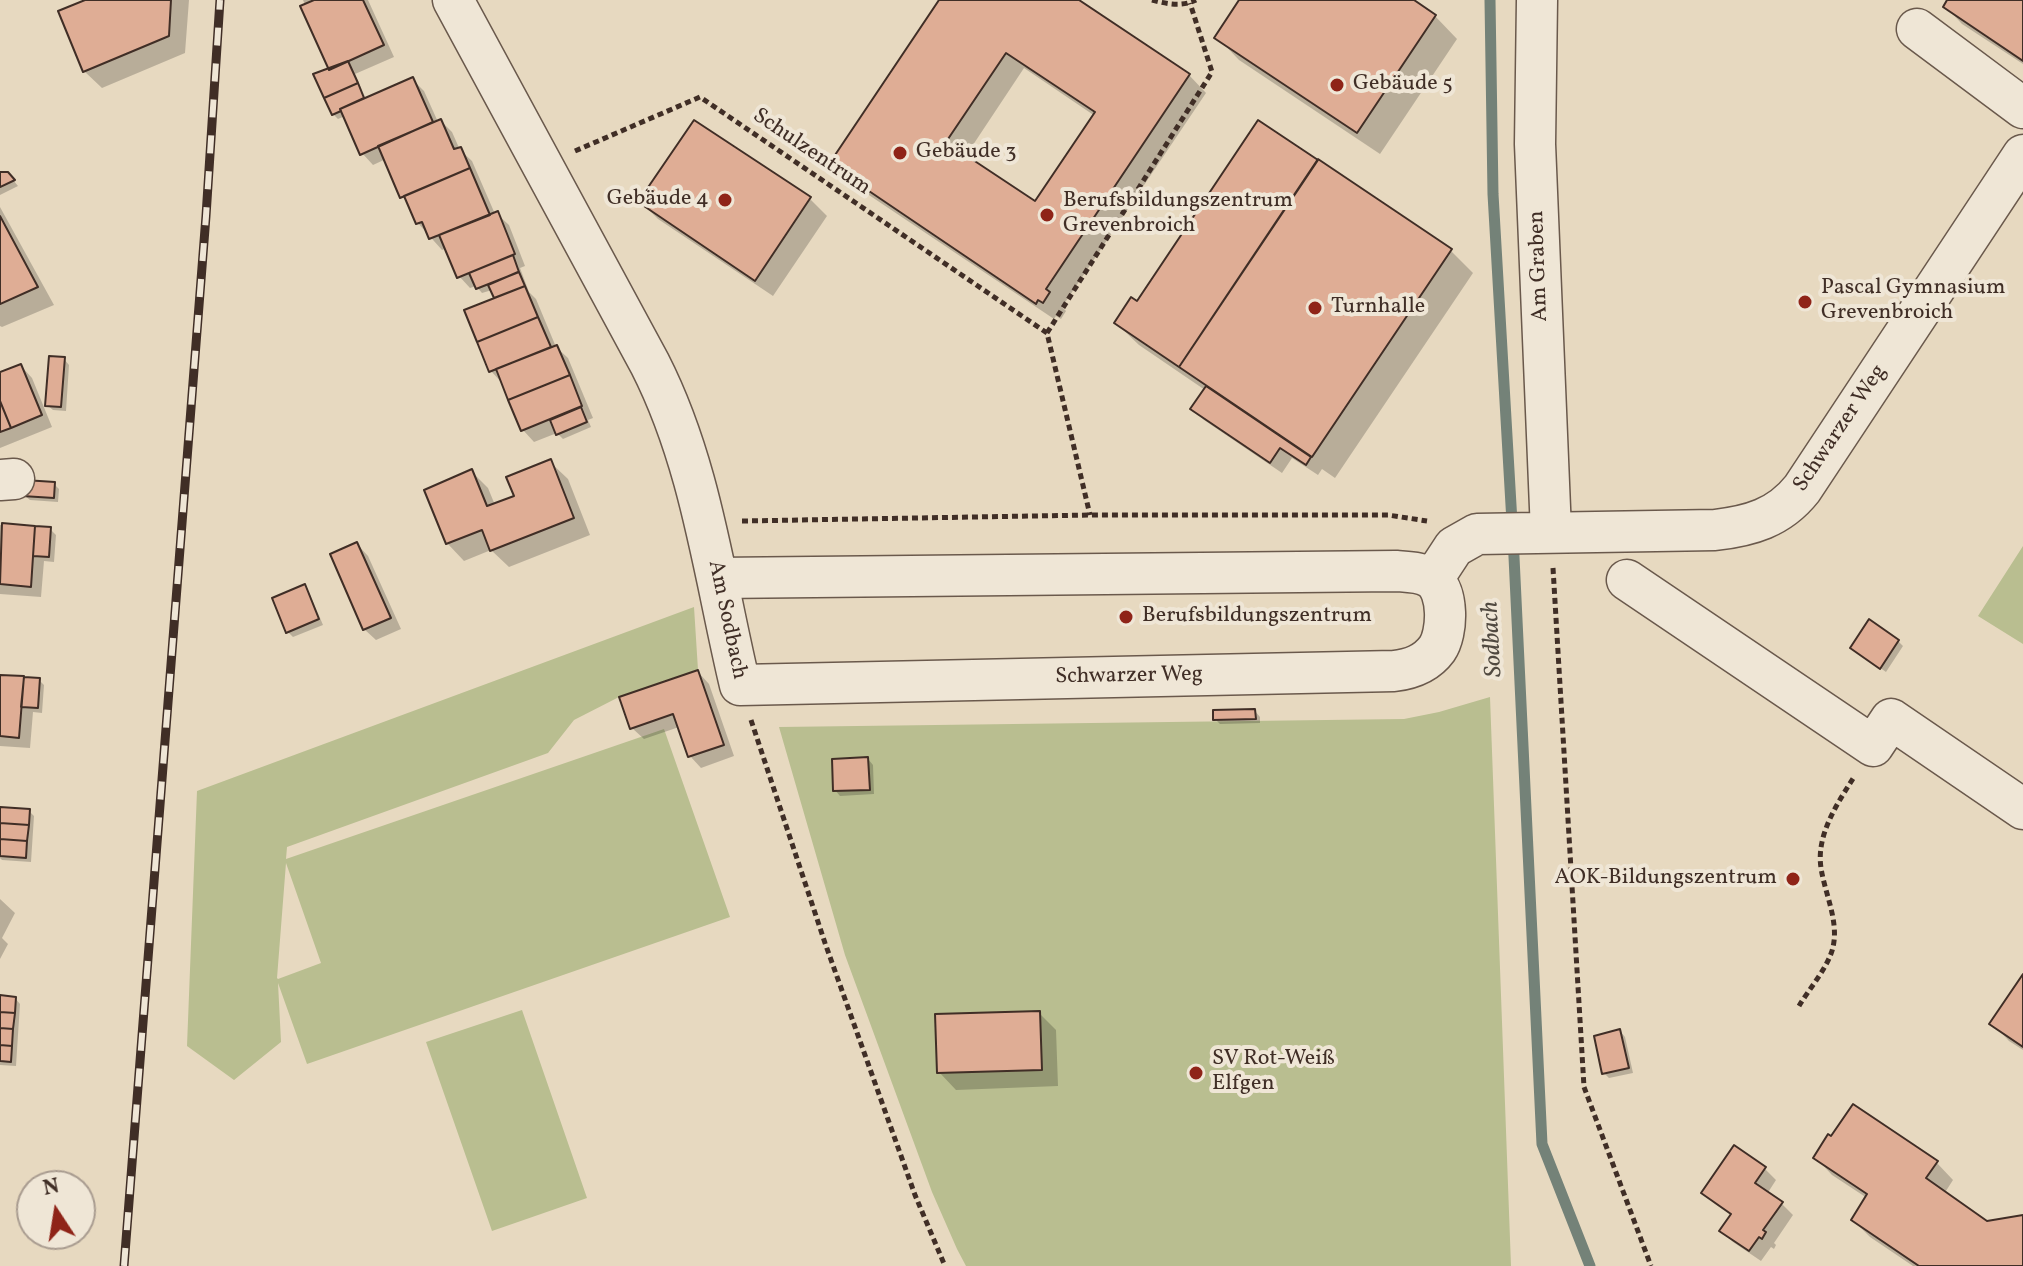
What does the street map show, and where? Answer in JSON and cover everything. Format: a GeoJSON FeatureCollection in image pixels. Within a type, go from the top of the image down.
{"type":"FeatureCollection","features":[{"type":"Feature","properties":{"kind":"street","name":"Am Sodbach"},"geometry":{"type":"LineString","coordinates":[[453,0],[657,378],[692,470],[740,685]]}},
{"type":"Feature","properties":{"kind":"street","name":"Am Graben"},"geometry":{"type":"LineString","coordinates":[[1537,0],[1535,144],[1551,532]]}},
{"type":"Feature","properties":{"kind":"street"},"geometry":{"type":"LineString","coordinates":[[1917,29],[2023,108]]}},
{"type":"Feature","properties":{"kind":"street","name":"Schwarzer Weg"},"geometry":{"type":"LineString","coordinates":[[1477,534],[1715,530],[1765,520],[1786,506],[1802,489],[2023,155]]}},
{"type":"Feature","properties":{"kind":"street"},"geometry":{"type":"LineString","coordinates":[[717,578],[1396,571],[1417,573],[1433,579],[1454,547],[1477,534]]}},
{"type":"Feature","properties":{"kind":"street","name":"Schwarzer Weg"},"geometry":{"type":"LineString","coordinates":[[740,685],[1405,670],[1424,662],[1440,642],[1445,609],[1443,597],[1433,579]]}},
{"type":"Feature","properties":{"kind":"street"},"geometry":{"type":"LineString","coordinates":[[1627,580],[1873,746],[1891,719],[2023,809]]}},
{"type":"Feature","properties":{"kind":"path"},"geometry":{"type":"LineString","coordinates":[[1090,515],[1047,333],[1212,72],[1193,2],[1152,0]]}},
{"type":"Feature","properties":{"kind":"path","name":"Schulzentrum"},"geometry":{"type":"LineString","coordinates":[[541,166],[700,97],[1047,333]]}},
{"type":"Feature","properties":{"kind":"path"},"geometry":{"type":"LineString","coordinates":[[705,522],[1090,515],[1388,515],[1477,534]]}},
{"type":"Feature","properties":{"kind":"path"},"geometry":{"type":"LineString","coordinates":[[1551,532],[1584,1087],[1651,1266]]}},
{"type":"Feature","properties":{"kind":"path","name":"Am Sodbach"},"geometry":{"type":"LineString","coordinates":[[740,685],[830,958],[915,1195],[945,1266]]}},
{"type":"Feature","properties":{"kind":"path"},"geometry":{"type":"LineString","coordinates":[[1799,1006],[1829,958],[1833,945],[1833,919],[1820,866],[1824,836],[1838,805],[1873,746]]}},
{"type":"Feature","properties":{"kind":"green space"},"geometry":{"type":"Polygon","coordinates":[[[2023,546],[2023,644],[1978,616],[2023,546]]]}},
{"type":"Feature","properties":{"kind":"green space"},"geometry":{"type":"Polygon","coordinates":[[[694,607],[698,670],[619,697],[574,720],[548,753],[287,847],[286,859],[664,729],[730,917],[307,1064],[278,983],[281,1042],[234,1080],[187,1046],[197,791],[694,607]],[[286,863],[277,978],[321,963],[286,863]]]}},
{"type":"Feature","properties":{"kind":"green space","name":"SV Rot-Weiß Elfgen"},"geometry":{"type":"Polygon","coordinates":[[[1490,697],[1511,1266],[966,1266],[932,1192],[845,955],[779,727],[1404,719],[1490,697]]]}},
{"type":"Feature","properties":{"kind":"green space"},"geometry":{"type":"Polygon","coordinates":[[[522,1010],[587,1198],[492,1231],[426,1042],[522,1010]]]}},
{"type":"Feature","properties":{"kind":"building"},"geometry":{"type":"Polygon","coordinates":[[[85,0],[171,0],[169,36],[83,72],[58,11],[85,0]]]}},
{"type":"Feature","properties":{"kind":"building"},"geometry":{"type":"Polygon","coordinates":[[[314,0],[363,0],[384,45],[329,70],[300,6],[314,0]]]}},
{"type":"Feature","properties":{"kind":"building","name":"Gebäude 3"},"geometry":{"type":"Polygon","coordinates":[[[939,0],[1079,0],[1190,74],[1046,289],[1050,292],[1043,303],[1038,300],[1036,304],[829,164],[939,0]],[[1006,53],[946,142],[1035,201],[1095,112],[1006,53]]]}},
{"type":"Feature","properties":{"kind":"building","name":"Gebäude 5"},"geometry":{"type":"Polygon","coordinates":[[[1239,0],[1414,0],[1436,15],[1357,133],[1214,38],[1239,0]]]}},
{"type":"Feature","properties":{"kind":"building"},"geometry":{"type":"Polygon","coordinates":[[[1947,0],[2023,0],[2023,61],[1943,7],[1947,0]]]}},
{"type":"Feature","properties":{"kind":"building"},"geometry":{"type":"Polygon","coordinates":[[[348,61],[358,83],[324,98],[313,74],[348,61]]]}},
{"type":"Feature","properties":{"kind":"building"},"geometry":{"type":"Polygon","coordinates":[[[413,77],[433,122],[360,155],[340,109],[413,77]]]}},
{"type":"Feature","properties":{"kind":"building"},"geometry":{"type":"Polygon","coordinates":[[[358,83],[364,98],[332,115],[324,98],[358,83]]]}},
{"type":"Feature","properties":{"kind":"building"},"geometry":{"type":"Polygon","coordinates":[[[441,119],[454,149],[461,147],[470,168],[400,198],[378,146],[441,119]]]}},
{"type":"Feature","properties":{"kind":"building","name":"Gebäude 4"},"geometry":{"type":"Polygon","coordinates":[[[694,120],[811,197],[755,281],[638,202],[694,120]]]}},
{"type":"Feature","properties":{"kind":"building"},"geometry":{"type":"Polygon","coordinates":[[[1258,120],[1318,160],[1179,367],[1114,323],[1131,297],[1137,301],[1258,120]]]}},
{"type":"Feature","properties":{"kind":"building","name":"Turnhalle"},"geometry":{"type":"Polygon","coordinates":[[[1318,159],[1452,249],[1312,457],[1179,367],[1318,159]]]}},
{"type":"Feature","properties":{"kind":"building"},"geometry":{"type":"Polygon","coordinates":[[[470,168],[490,215],[429,239],[422,222],[416,224],[404,196],[470,168]]]}},
{"type":"Feature","properties":{"kind":"building"},"geometry":{"type":"Polygon","coordinates":[[[0,172],[8,172],[15,180],[0,187],[0,172]]]}},
{"type":"Feature","properties":{"kind":"building"},"geometry":{"type":"Polygon","coordinates":[[[498,211],[515,254],[457,278],[439,235],[498,211]]]}},
{"type":"Feature","properties":{"kind":"building"},"geometry":{"type":"Polygon","coordinates":[[[0,216],[38,287],[0,304],[0,216]]]}},
{"type":"Feature","properties":{"kind":"building"},"geometry":{"type":"Polygon","coordinates":[[[513,255],[519,272],[476,289],[469,273],[513,255]]]}},
{"type":"Feature","properties":{"kind":"building"},"geometry":{"type":"Polygon","coordinates":[[[519,272],[525,286],[494,298],[488,285],[519,272]]]}},
{"type":"Feature","properties":{"kind":"building"},"geometry":{"type":"Polygon","coordinates":[[[525,286],[538,317],[477,342],[464,310],[525,286]]]}},
{"type":"Feature","properties":{"kind":"building"},"geometry":{"type":"Polygon","coordinates":[[[538,317],[551,347],[489,372],[477,342],[538,317]]]}},
{"type":"Feature","properties":{"kind":"building"},"geometry":{"type":"Polygon","coordinates":[[[557,345],[570,375],[508,400],[496,369],[557,345]]]}},
{"type":"Feature","properties":{"kind":"building"},"geometry":{"type":"Polygon","coordinates":[[[49,356],[65,357],[61,407],[45,406],[49,356]]]}},
{"type":"Feature","properties":{"kind":"building"},"geometry":{"type":"Polygon","coordinates":[[[21,364],[42,415],[11,428],[0,401],[0,372],[21,364]]]}},
{"type":"Feature","properties":{"kind":"building"},"geometry":{"type":"Polygon","coordinates":[[[570,375],[582,406],[521,431],[508,400],[570,375]]]}},
{"type":"Feature","properties":{"kind":"building"},"geometry":{"type":"Polygon","coordinates":[[[1206,386],[1311,457],[1306,465],[1280,448],[1270,463],[1190,409],[1206,386]]]}},
{"type":"Feature","properties":{"kind":"building"},"geometry":{"type":"Polygon","coordinates":[[[0,401],[11,428],[0,432],[0,401]]]}},
{"type":"Feature","properties":{"kind":"building"},"geometry":{"type":"Polygon","coordinates":[[[581,407],[587,422],[556,435],[550,420],[581,407]]]}},
{"type":"Feature","properties":{"kind":"building"},"geometry":{"type":"Polygon","coordinates":[[[551,459],[574,518],[490,551],[482,530],[446,544],[424,490],[472,469],[487,506],[514,496],[506,477],[551,459]]]}},
{"type":"Feature","properties":{"kind":"building"},"geometry":{"type":"Polygon","coordinates":[[[24,480],[55,482],[54,498],[22,496],[24,480]]]}},
{"type":"Feature","properties":{"kind":"building"},"geometry":{"type":"Polygon","coordinates":[[[2,523],[35,526],[31,587],[0,584],[2,523]]]}},
{"type":"Feature","properties":{"kind":"building"},"geometry":{"type":"Polygon","coordinates":[[[35,526],[51,527],[49,557],[33,556],[35,526]]]}},
{"type":"Feature","properties":{"kind":"building"},"geometry":{"type":"Polygon","coordinates":[[[357,542],[391,618],[363,630],[330,554],[357,542]]]}},
{"type":"Feature","properties":{"kind":"building"},"geometry":{"type":"Polygon","coordinates":[[[305,584],[319,619],[286,633],[272,598],[305,584]]]}},
{"type":"Feature","properties":{"kind":"building"},"geometry":{"type":"Polygon","coordinates":[[[1869,619],[1899,640],[1880,669],[1850,648],[1869,619]]]}},
{"type":"Feature","properties":{"kind":"building"},"geometry":{"type":"Polygon","coordinates":[[[698,670],[724,745],[688,757],[673,714],[630,729],[619,697],[698,670]]]}},
{"type":"Feature","properties":{"kind":"building"},"geometry":{"type":"Polygon","coordinates":[[[0,675],[24,676],[19,738],[0,736],[0,675]]]}},
{"type":"Feature","properties":{"kind":"building"},"geometry":{"type":"Polygon","coordinates":[[[24,677],[40,678],[38,708],[21,707],[24,677]]]}},
{"type":"Feature","properties":{"kind":"building"},"geometry":{"type":"Polygon","coordinates":[[[1255,709],[1256,719],[1213,720],[1213,710],[1255,709]]]}},
{"type":"Feature","properties":{"kind":"building"},"geometry":{"type":"Polygon","coordinates":[[[868,757],[870,790],[833,791],[832,759],[868,757]]]}},
{"type":"Feature","properties":{"kind":"building"},"geometry":{"type":"Polygon","coordinates":[[[0,807],[30,809],[29,825],[0,823],[0,807]]]}},
{"type":"Feature","properties":{"kind":"building"},"geometry":{"type":"Polygon","coordinates":[[[0,823],[29,825],[27,841],[0,839],[0,823]]]}},
{"type":"Feature","properties":{"kind":"building"},"geometry":{"type":"Polygon","coordinates":[[[0,839],[27,841],[26,858],[0,856],[0,839]]]}},
{"type":"Feature","properties":{"kind":"building"},"geometry":{"type":"Polygon","coordinates":[[[2023,974],[2023,1047],[1989,1024],[2023,974]]]}},
{"type":"Feature","properties":{"kind":"building"},"geometry":{"type":"Polygon","coordinates":[[[0,995],[16,997],[15,1013],[0,1012],[0,995]]]}},
{"type":"Feature","properties":{"kind":"building"},"geometry":{"type":"Polygon","coordinates":[[[1040,1011],[1042,1070],[937,1073],[935,1014],[1040,1011]]]}},
{"type":"Feature","properties":{"kind":"building"},"geometry":{"type":"Polygon","coordinates":[[[0,1012],[15,1013],[13,1029],[0,1028],[0,1012]]]}},
{"type":"Feature","properties":{"kind":"building"},"geometry":{"type":"Polygon","coordinates":[[[0,1028],[13,1029],[12,1046],[0,1045],[0,1028]]]}},
{"type":"Feature","properties":{"kind":"building"},"geometry":{"type":"Polygon","coordinates":[[[1620,1029],[1629,1068],[1602,1074],[1594,1036],[1620,1029]]]}},
{"type":"Feature","properties":{"kind":"building"},"geometry":{"type":"Polygon","coordinates":[[[0,1045],[12,1046],[11,1062],[0,1061],[0,1045]]]}},
{"type":"Feature","properties":{"kind":"building"},"geometry":{"type":"Polygon","coordinates":[[[1853,1104],[1938,1161],[1926,1178],[1987,1221],[2023,1215],[2023,1266],[1919,1266],[1851,1220],[1867,1194],[1813,1158],[1853,1104]]]}},
{"type":"Feature","properties":{"kind":"building"},"geometry":{"type":"Polygon","coordinates":[[[1734,1145],[1766,1167],[1755,1183],[1783,1202],[1763,1230],[1766,1232],[1762,1239],[1759,1237],[1749,1251],[1719,1231],[1731,1214],[1701,1193],[1734,1145]]]}},
{"type":"Feature","properties":{"kind":"waterway","name":"Sodbach"},"geometry":{"type":"LineString","coordinates":[[1490,0],[1493,194],[1542,1144],[1590,1266]]}},
{"type":"Feature","properties":{"kind":"railway"},"geometry":{"type":"LineString","coordinates":[[124,1266],[220,0]]}},
{"type":"Feature","properties":{"kind":"place","name":"Gebäude 5"},"geometry":{"type":"Point","coordinates":[1337,85]}},
{"type":"Feature","properties":{"kind":"place","name":"Gebäude 3"},"geometry":{"type":"Point","coordinates":[900,153]}},
{"type":"Feature","properties":{"kind":"place","name":"Gebäude 4"},"geometry":{"type":"Point","coordinates":[725,200]}},
{"type":"Feature","properties":{"kind":"place","name":"Berufsbildungszentrum Grevenbroich"},"geometry":{"type":"Point","coordinates":[1047,215]}},
{"type":"Feature","properties":{"kind":"place","name":"Pascal Gymnasium Grevenbroich"},"geometry":{"type":"Point","coordinates":[1805,302]}},
{"type":"Feature","properties":{"kind":"place","name":"Turnhalle"},"geometry":{"type":"Point","coordinates":[1315,308]}},
{"type":"Feature","properties":{"kind":"place","name":"Berufsbildungszentrum"},"geometry":{"type":"Point","coordinates":[1126,617]}},
{"type":"Feature","properties":{"kind":"place","name":"AOK-Bildungszentrum"},"geometry":{"type":"Point","coordinates":[1793,879]}},
{"type":"Feature","properties":{"kind":"place","name":"SV Rot-Weiß Elfgen"},"geometry":{"type":"Point","coordinates":[1196,1073]}}]}
